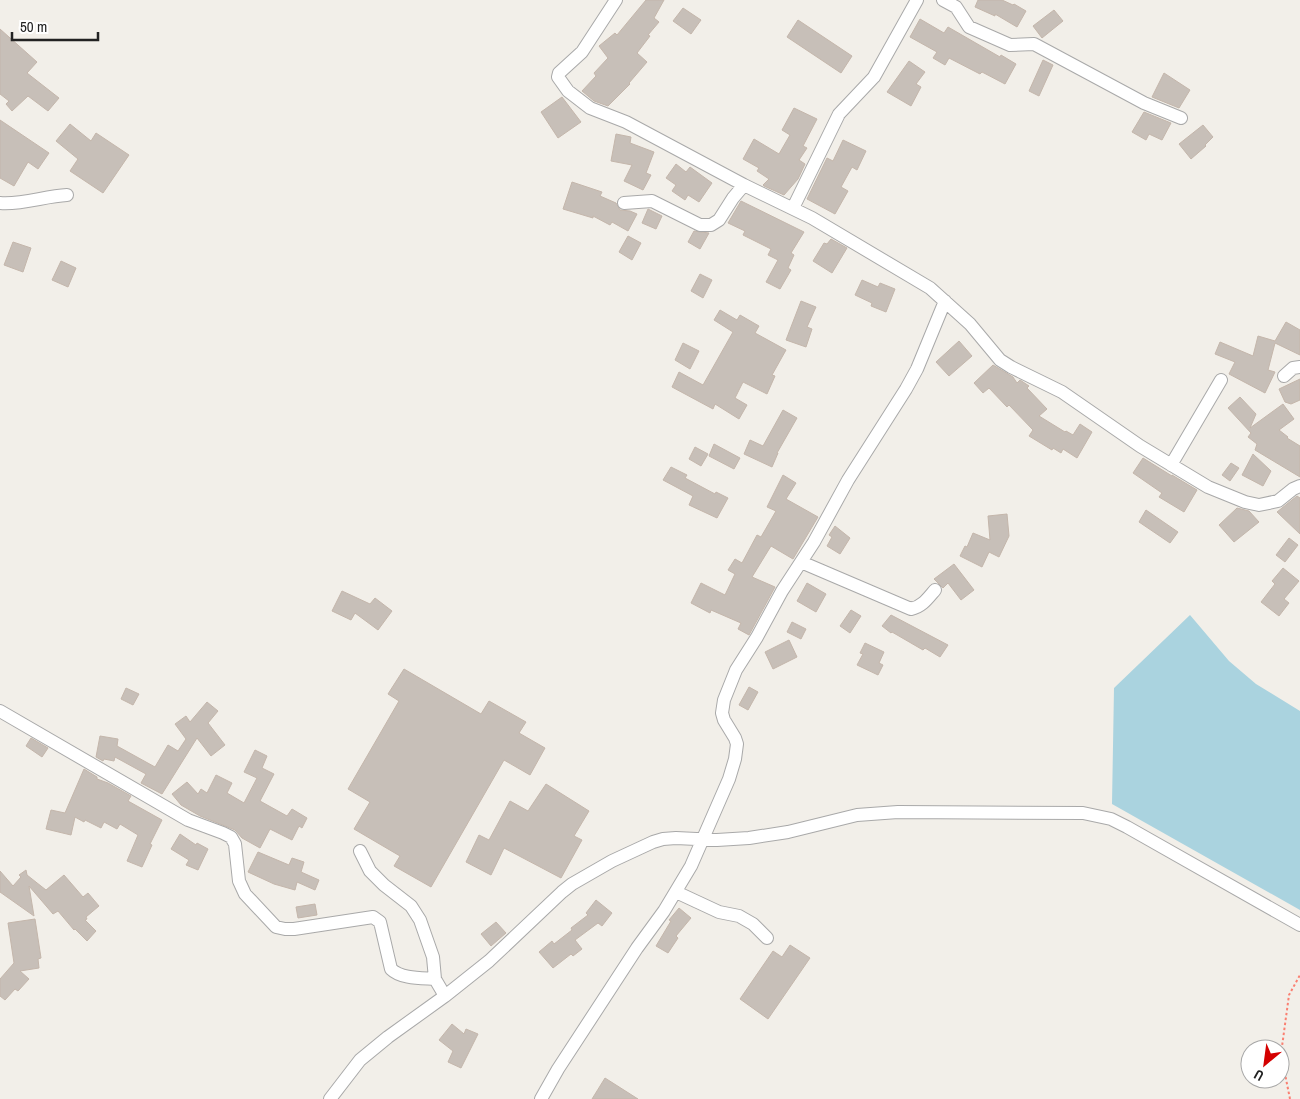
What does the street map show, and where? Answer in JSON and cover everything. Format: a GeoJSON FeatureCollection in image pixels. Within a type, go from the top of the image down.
{"type":"FeatureCollection","features":[{"type":"Feature","properties":{"kind":"street"},"geometry":{"type":"LineString","coordinates":[[616,0],[582,52],[558,76],[568,91],[590,108],[626,122],[744,185],[793,208],[930,288],[970,324],[1000,360],[1062,392],[1140,446],[1208,487],[1245,502],[1259,505],[1278,500],[1300,486]]}},
{"type":"Feature","properties":{"kind":"street"},"geometry":{"type":"LineString","coordinates":[[793,208],[839,114],[874,77],[917,0]]}},
{"type":"Feature","properties":{"kind":"street"},"geometry":{"type":"LineString","coordinates":[[943,0],[956,7],[969,27],[1010,45],[1034,44],[1144,103],[1181,118]]}},
{"type":"Feature","properties":{"kind":"street"},"geometry":{"type":"LineString","coordinates":[[624,203],[652,201],[700,225],[712,225],[719,220],[744,185]]}},
{"type":"Feature","properties":{"kind":"street"},"geometry":{"type":"LineString","coordinates":[[0,202],[18,203],[67,195]]}},
{"type":"Feature","properties":{"kind":"street"},"geometry":{"type":"LineString","coordinates":[[541,1099],[558,1069],[676,892],[691,866],[729,779],[737,751],[735,738],[726,725],[722,713],[724,700],[736,670],[757,637],[782,591],[814,542],[848,480],[906,390],[917,369],[945,301]]}},
{"type":"Feature","properties":{"kind":"street"},"geometry":{"type":"LineString","coordinates":[[1284,376],[1293,368],[1300,367]]}},
{"type":"Feature","properties":{"kind":"street"},"geometry":{"type":"LineString","coordinates":[[1171,466],[1221,380]]}},
{"type":"Feature","properties":{"kind":"street"},"geometry":{"type":"LineString","coordinates":[[801,562],[911,609],[917,608],[934,590]]}},
{"type":"Feature","properties":{"kind":"street"},"geometry":{"type":"LineString","coordinates":[[0,711],[188,820],[223,833],[231,838],[235,844],[239,881],[243,891],[276,927],[294,929],[374,916],[380,922],[391,969],[401,975],[435,978]]}},
{"type":"Feature","properties":{"kind":"street"},"geometry":{"type":"LineString","coordinates":[[330,1099],[360,1060],[388,1037],[446,996],[489,961],[572,884],[612,862],[663,839],[749,838],[857,814],[898,812],[1083,813],[1111,819],[1127,827],[1300,925]]}},
{"type":"Feature","properties":{"kind":"street"},"geometry":{"type":"LineString","coordinates":[[360,851],[370,871],[384,885],[411,906],[420,920],[433,956],[435,978],[446,996]]}},
{"type":"Feature","properties":{"kind":"street"},"geometry":{"type":"LineString","coordinates":[[676,892],[719,912],[739,916],[753,924],[767,938]]}},
{"type":"Feature","properties":{"kind":"path"},"geometry":{"type":"LineString","coordinates":[[1290,1099],[1281,1054],[1288,995],[1300,975]]}},
{"type":"Feature","properties":{"kind":"water"},"geometry":{"type":"Polygon","coordinates":[[[1190,615],[1229,661],[1256,684],[1300,711],[1300,910],[1112,804],[1114,688],[1190,615]]]}},
{"type":"Feature","properties":{"kind":"building"},"geometry":{"type":"Polygon","coordinates":[[[646,0],[664,0],[654,18],[659,22],[637,53],[647,62],[630,84],[608,106],[594,101],[582,91],[596,76],[594,73],[608,58],[599,46],[615,33],[617,35],[646,0]]]}},
{"type":"Feature","properties":{"kind":"building"},"geometry":{"type":"Polygon","coordinates":[[[978,0],[1002,0],[1026,11],[1017,27],[995,14],[995,16],[975,7],[978,0]]]}},
{"type":"Feature","properties":{"kind":"building"},"geometry":{"type":"Polygon","coordinates":[[[683,8],[701,20],[691,34],[673,21],[683,8]]]}},
{"type":"Feature","properties":{"kind":"building"},"geometry":{"type":"Polygon","coordinates":[[[1054,10],[1063,21],[1042,38],[1033,26],[1054,10]]]}},
{"type":"Feature","properties":{"kind":"building"},"geometry":{"type":"Polygon","coordinates":[[[920,19],[944,33],[948,27],[1016,64],[1005,84],[949,58],[945,65],[933,58],[937,52],[910,37],[920,19]]]}},
{"type":"Feature","properties":{"kind":"building"},"geometry":{"type":"Polygon","coordinates":[[[798,20],[852,56],[841,73],[787,37],[798,20]]]}},
{"type":"Feature","properties":{"kind":"building"},"geometry":{"type":"Polygon","coordinates":[[[0,29],[37,62],[27,73],[59,98],[48,111],[28,96],[12,111],[6,104],[9,101],[0,94],[0,29]]]}},
{"type":"Feature","properties":{"kind":"building"},"geometry":{"type":"Polygon","coordinates":[[[1043,60],[1053,65],[1039,96],[1029,91],[1043,60]]]}},
{"type":"Feature","properties":{"kind":"building"},"geometry":{"type":"Polygon","coordinates":[[[909,61],[925,72],[916,84],[921,87],[911,106],[887,92],[909,61]]]}},
{"type":"Feature","properties":{"kind":"building"},"geometry":{"type":"Polygon","coordinates":[[[1164,73],[1190,90],[1179,108],[1152,97],[1164,73]]]}},
{"type":"Feature","properties":{"kind":"building"},"geometry":{"type":"Polygon","coordinates":[[[562,97],[581,122],[558,138],[541,112],[562,97]]]}},
{"type":"Feature","properties":{"kind":"building"},"geometry":{"type":"Polygon","coordinates":[[[794,108],[817,119],[803,146],[807,148],[799,160],[805,164],[798,179],[784,195],[764,186],[769,179],[757,171],[759,168],[743,159],[754,139],[779,154],[790,135],[782,130],[794,108]]]}},
{"type":"Feature","properties":{"kind":"building"},"geometry":{"type":"Polygon","coordinates":[[[1144,112],[1171,123],[1162,140],[1149,134],[1146,140],[1132,132],[1144,112]]]}},
{"type":"Feature","properties":{"kind":"building"},"geometry":{"type":"Polygon","coordinates":[[[0,120],[49,153],[38,169],[28,162],[14,186],[0,178],[0,120]]]}},
{"type":"Feature","properties":{"kind":"building"},"geometry":{"type":"Polygon","coordinates":[[[70,124],[91,141],[96,133],[129,155],[103,193],[70,171],[78,159],[56,141],[70,124]]]}},
{"type":"Feature","properties":{"kind":"building"},"geometry":{"type":"Polygon","coordinates":[[[1203,125],[1213,137],[1191,159],[1179,144],[1203,125]]]}},
{"type":"Feature","properties":{"kind":"building"},"geometry":{"type":"Polygon","coordinates":[[[616,134],[631,137],[630,143],[654,152],[646,173],[651,175],[643,190],[624,181],[632,165],[611,161],[616,134]]]}},
{"type":"Feature","properties":{"kind":"building"},"geometry":{"type":"Polygon","coordinates":[[[843,140],[866,151],[857,170],[852,167],[841,187],[848,191],[835,214],[807,199],[827,158],[833,161],[843,140]]]}},
{"type":"Feature","properties":{"kind":"building"},"geometry":{"type":"Polygon","coordinates":[[[676,164],[686,172],[690,167],[712,183],[699,202],[688,195],[685,200],[672,191],[676,185],[666,178],[676,164]]]}},
{"type":"Feature","properties":{"kind":"building"},"geometry":{"type":"Polygon","coordinates":[[[572,182],[602,192],[600,196],[616,203],[620,210],[637,214],[628,231],[612,222],[610,225],[593,216],[593,218],[563,209],[572,182]]]}},
{"type":"Feature","properties":{"kind":"building"},"geometry":{"type":"Polygon","coordinates":[[[741,201],[804,232],[791,253],[794,255],[788,268],[791,270],[780,289],[766,282],[778,260],[768,255],[771,249],[743,235],[745,231],[728,223],[741,201]]]}},
{"type":"Feature","properties":{"kind":"building"},"geometry":{"type":"Polygon","coordinates":[[[648,209],[662,216],[656,229],[642,223],[648,209]]]}},
{"type":"Feature","properties":{"kind":"building"},"geometry":{"type":"Polygon","coordinates":[[[694,231],[709,233],[700,249],[688,242],[694,231]]]}},
{"type":"Feature","properties":{"kind":"building"},"geometry":{"type":"Polygon","coordinates":[[[628,236],[641,243],[632,260],[619,252],[628,236]]]}},
{"type":"Feature","properties":{"kind":"building"},"geometry":{"type":"Polygon","coordinates":[[[831,239],[847,248],[832,273],[813,261],[824,243],[827,244],[831,239]]]}},
{"type":"Feature","properties":{"kind":"building"},"geometry":{"type":"Polygon","coordinates":[[[13,242],[31,248],[23,272],[4,265],[13,242]]]}},
{"type":"Feature","properties":{"kind":"building"},"geometry":{"type":"Polygon","coordinates":[[[61,261],[76,268],[68,287],[52,280],[61,261]]]}},
{"type":"Feature","properties":{"kind":"building"},"geometry":{"type":"Polygon","coordinates":[[[700,274],[712,280],[703,298],[691,291],[700,274]]]}},
{"type":"Feature","properties":{"kind":"building"},"geometry":{"type":"Polygon","coordinates":[[[862,280],[878,287],[880,283],[895,289],[886,312],[871,306],[872,303],[855,295],[862,280]]]}},
{"type":"Feature","properties":{"kind":"building"},"geometry":{"type":"Polygon","coordinates":[[[801,301],[816,307],[807,327],[812,329],[806,347],[786,340],[801,301]]]}},
{"type":"Feature","properties":{"kind":"building"},"geometry":{"type":"Polygon","coordinates":[[[720,310],[737,320],[740,315],[759,326],[755,333],[786,350],[772,375],[775,376],[767,394],[743,382],[735,398],[747,405],[739,419],[715,404],[713,409],[672,387],[679,372],[703,385],[733,332],[714,320],[720,310]]]}},
{"type":"Feature","properties":{"kind":"building"},"geometry":{"type":"Polygon","coordinates":[[[1286,322],[1300,330],[1300,355],[1275,343],[1268,370],[1275,372],[1265,393],[1229,374],[1235,362],[1215,354],[1220,342],[1253,356],[1258,336],[1275,341],[1286,322]]]}},
{"type":"Feature","properties":{"kind":"building"},"geometry":{"type":"Polygon","coordinates":[[[959,341],[972,356],[949,376],[936,362],[959,341]]]}},
{"type":"Feature","properties":{"kind":"building"},"geometry":{"type":"Polygon","coordinates":[[[683,343],[699,351],[690,369],[675,360],[683,343]]]}},
{"type":"Feature","properties":{"kind":"building"},"geometry":{"type":"Polygon","coordinates":[[[993,365],[1013,377],[1017,383],[1020,380],[1029,386],[1027,388],[1047,409],[1039,416],[1073,435],[1080,424],[1092,432],[1077,458],[1063,449],[1061,453],[1053,448],[1052,450],[1029,436],[1033,430],[1009,405],[1007,407],[989,388],[983,393],[974,383],[993,365]]]}},
{"type":"Feature","properties":{"kind":"building"},"geometry":{"type":"Polygon","coordinates":[[[1300,379],[1300,400],[1291,404],[1285,402],[1279,389],[1300,379]]]}},
{"type":"Feature","properties":{"kind":"building"},"geometry":{"type":"Polygon","coordinates":[[[1240,397],[1256,414],[1250,428],[1283,404],[1294,419],[1279,430],[1287,438],[1300,446],[1300,477],[1255,450],[1257,444],[1248,437],[1251,433],[1228,408],[1240,397]]]}},
{"type":"Feature","properties":{"kind":"building"},"geometry":{"type":"Polygon","coordinates":[[[783,410],[797,418],[777,453],[772,467],[744,454],[750,440],[763,446],[783,410]]]}},
{"type":"Feature","properties":{"kind":"building"},"geometry":{"type":"Polygon","coordinates":[[[714,444],[740,458],[734,469],[709,456],[714,444]]]}},
{"type":"Feature","properties":{"kind":"building"},"geometry":{"type":"Polygon","coordinates":[[[695,447],[708,454],[701,466],[689,459],[695,447]]]}},
{"type":"Feature","properties":{"kind":"building"},"geometry":{"type":"Polygon","coordinates":[[[1253,454],[1271,471],[1263,486],[1242,475],[1253,454]]]}},
{"type":"Feature","properties":{"kind":"building"},"geometry":{"type":"Polygon","coordinates":[[[1143,458],[1197,490],[1184,512],[1159,497],[1162,493],[1133,473],[1143,458]]]}},
{"type":"Feature","properties":{"kind":"building"},"geometry":{"type":"Polygon","coordinates":[[[1231,463],[1239,468],[1230,481],[1222,475],[1231,463]]]}},
{"type":"Feature","properties":{"kind":"building"},"geometry":{"type":"Polygon","coordinates":[[[671,467],[687,475],[685,478],[715,494],[716,492],[728,498],[717,518],[689,505],[693,496],[663,480],[671,467]]]}},
{"type":"Feature","properties":{"kind":"building"},"geometry":{"type":"Polygon","coordinates":[[[783,475],[796,483],[786,499],[818,517],[793,559],[771,546],[752,577],[775,587],[749,635],[738,629],[741,623],[711,610],[710,613],[691,603],[701,583],[725,595],[735,574],[728,570],[735,559],[742,563],[757,535],[761,537],[776,511],[767,507],[783,475]]]}},
{"type":"Feature","properties":{"kind":"building"},"geometry":{"type":"Polygon","coordinates":[[[1297,496],[1300,498],[1300,534],[1277,512],[1297,496]]]}},
{"type":"Feature","properties":{"kind":"building"},"geometry":{"type":"Polygon","coordinates":[[[1237,508],[1249,511],[1259,522],[1234,542],[1219,525],[1237,508]]]}},
{"type":"Feature","properties":{"kind":"building"},"geometry":{"type":"Polygon","coordinates":[[[1146,510],[1178,532],[1170,543],[1139,522],[1146,510]]]}},
{"type":"Feature","properties":{"kind":"building"},"geometry":{"type":"Polygon","coordinates":[[[1007,514],[1009,536],[999,557],[989,552],[982,567],[960,556],[965,546],[967,547],[973,533],[990,540],[988,516],[1007,514]]]}},
{"type":"Feature","properties":{"kind":"building"},"geometry":{"type":"Polygon","coordinates":[[[835,526],[850,538],[840,554],[827,546],[832,537],[829,535],[835,526]]]}},
{"type":"Feature","properties":{"kind":"building"},"geometry":{"type":"Polygon","coordinates":[[[1289,538],[1298,545],[1285,562],[1276,555],[1289,538]]]}},
{"type":"Feature","properties":{"kind":"building"},"geometry":{"type":"Polygon","coordinates":[[[954,564],[974,590],[961,600],[948,583],[943,588],[934,579],[954,564]]]}},
{"type":"Feature","properties":{"kind":"building"},"geometry":{"type":"Polygon","coordinates":[[[1283,568],[1299,581],[1284,599],[1289,603],[1279,616],[1261,602],[1275,584],[1272,581],[1283,568]]]}},
{"type":"Feature","properties":{"kind":"building"},"geometry":{"type":"Polygon","coordinates":[[[807,583],[826,594],[816,612],[797,601],[807,583]]]}},
{"type":"Feature","properties":{"kind":"building"},"geometry":{"type":"Polygon","coordinates":[[[342,591],[370,604],[375,598],[392,611],[378,630],[355,613],[351,620],[332,611],[342,591]]]}},
{"type":"Feature","properties":{"kind":"building"},"geometry":{"type":"Polygon","coordinates":[[[851,610],[861,616],[850,633],[840,626],[851,610]]]}},
{"type":"Feature","properties":{"kind":"building"},"geometry":{"type":"Polygon","coordinates":[[[891,615],[948,645],[940,657],[891,633],[882,626],[891,615]]]}},
{"type":"Feature","properties":{"kind":"building"},"geometry":{"type":"Polygon","coordinates":[[[792,622],[806,629],[801,639],[787,632],[792,622]]]}},
{"type":"Feature","properties":{"kind":"building"},"geometry":{"type":"Polygon","coordinates":[[[789,640],[797,657],[773,669],[765,652],[789,640]]]}},
{"type":"Feature","properties":{"kind":"building"},"geometry":{"type":"Polygon","coordinates":[[[865,643],[884,652],[879,663],[883,665],[878,675],[857,665],[863,654],[860,653],[865,643]]]}},
{"type":"Feature","properties":{"kind":"building"},"geometry":{"type":"Polygon","coordinates":[[[404,669],[481,714],[489,701],[526,722],[519,733],[545,748],[530,775],[504,760],[431,887],[394,866],[400,856],[354,829],[370,802],[348,789],[399,701],[388,694],[404,669]]]}},
{"type":"Feature","properties":{"kind":"building"},"geometry":{"type":"Polygon","coordinates":[[[749,687],[758,692],[748,710],[739,705],[749,687]]]}},
{"type":"Feature","properties":{"kind":"building"},"geometry":{"type":"Polygon","coordinates":[[[126,688],[139,694],[133,705],[121,699],[126,688]]]}},
{"type":"Feature","properties":{"kind":"building"},"geometry":{"type":"Polygon","coordinates":[[[207,702],[218,711],[208,723],[225,745],[211,756],[197,738],[162,794],[141,783],[146,774],[115,757],[114,761],[104,759],[103,761],[96,757],[100,736],[118,739],[117,746],[155,767],[168,745],[178,751],[186,739],[175,724],[186,716],[190,722],[207,702]]]}},
{"type":"Feature","properties":{"kind":"building"},"geometry":{"type":"Polygon","coordinates":[[[31,738],[48,748],[42,757],[26,746],[31,738]]]}},
{"type":"Feature","properties":{"kind":"building"},"geometry":{"type":"Polygon","coordinates":[[[255,750],[267,756],[262,768],[274,774],[260,801],[287,816],[292,809],[307,818],[302,828],[299,826],[292,840],[270,829],[260,848],[242,838],[235,830],[200,816],[181,805],[172,794],[187,782],[198,794],[201,789],[207,793],[216,775],[232,783],[227,793],[244,803],[257,778],[244,772],[255,750]]]}},
{"type":"Feature","properties":{"kind":"building"},"geometry":{"type":"Polygon","coordinates":[[[84,769],[97,777],[97,779],[131,796],[128,801],[162,820],[150,844],[152,845],[142,867],[127,861],[138,835],[120,824],[117,829],[104,822],[101,828],[75,817],[71,835],[46,829],[51,810],[65,813],[84,769]]]}},
{"type":"Feature","properties":{"kind":"building"},"geometry":{"type":"Polygon","coordinates":[[[546,784],[589,811],[574,836],[582,840],[561,878],[504,848],[491,875],[466,862],[479,835],[489,840],[510,801],[528,811],[546,784]]]}},
{"type":"Feature","properties":{"kind":"building"},"geometry":{"type":"Polygon","coordinates":[[[180,834],[196,845],[197,843],[208,849],[198,870],[186,865],[189,860],[171,849],[180,834]]]}},
{"type":"Feature","properties":{"kind":"building"},"geometry":{"type":"Polygon","coordinates":[[[258,852],[289,865],[292,858],[304,862],[301,872],[319,880],[315,890],[297,882],[295,890],[274,884],[248,872],[258,852]]]}},
{"type":"Feature","properties":{"kind":"building"},"geometry":{"type":"Polygon","coordinates":[[[26,870],[27,875],[46,890],[64,875],[83,897],[88,893],[99,906],[86,917],[87,919],[85,920],[96,931],[87,941],[74,930],[58,911],[53,914],[29,886],[34,916],[0,892],[0,871],[13,886],[21,877],[19,875],[26,870]]]}},
{"type":"Feature","properties":{"kind":"building"},"geometry":{"type":"Polygon","coordinates":[[[596,900],[612,913],[602,926],[598,923],[575,940],[582,949],[573,956],[571,954],[553,968],[539,952],[552,941],[554,944],[572,930],[571,928],[588,915],[586,913],[596,900]]]}},
{"type":"Feature","properties":{"kind":"building"},"geometry":{"type":"Polygon","coordinates":[[[315,904],[317,915],[298,918],[296,907],[315,904]]]}},
{"type":"Feature","properties":{"kind":"building"},"geometry":{"type":"Polygon","coordinates":[[[679,908],[691,918],[676,936],[678,938],[668,953],[656,946],[671,921],[669,920],[679,908]]]}},
{"type":"Feature","properties":{"kind":"building"},"geometry":{"type":"Polygon","coordinates":[[[35,919],[41,958],[38,959],[39,968],[20,971],[29,979],[18,991],[15,989],[5,1000],[0,996],[0,979],[14,963],[8,923],[35,919]]]}},
{"type":"Feature","properties":{"kind":"building"},"geometry":{"type":"Polygon","coordinates":[[[496,922],[506,933],[491,946],[481,934],[496,922]]]}},
{"type":"Feature","properties":{"kind":"building"},"geometry":{"type":"Polygon","coordinates":[[[790,945],[810,958],[768,1019],[740,999],[773,951],[782,957],[790,945]]]}},
{"type":"Feature","properties":{"kind":"building"},"geometry":{"type":"Polygon","coordinates":[[[452,1024],[464,1034],[466,1029],[478,1034],[461,1068],[448,1062],[453,1051],[439,1040],[452,1024]]]}},
{"type":"Feature","properties":{"kind":"building"},"geometry":{"type":"Polygon","coordinates":[[[605,1078],[638,1099],[592,1099],[605,1078]]]}}]}
